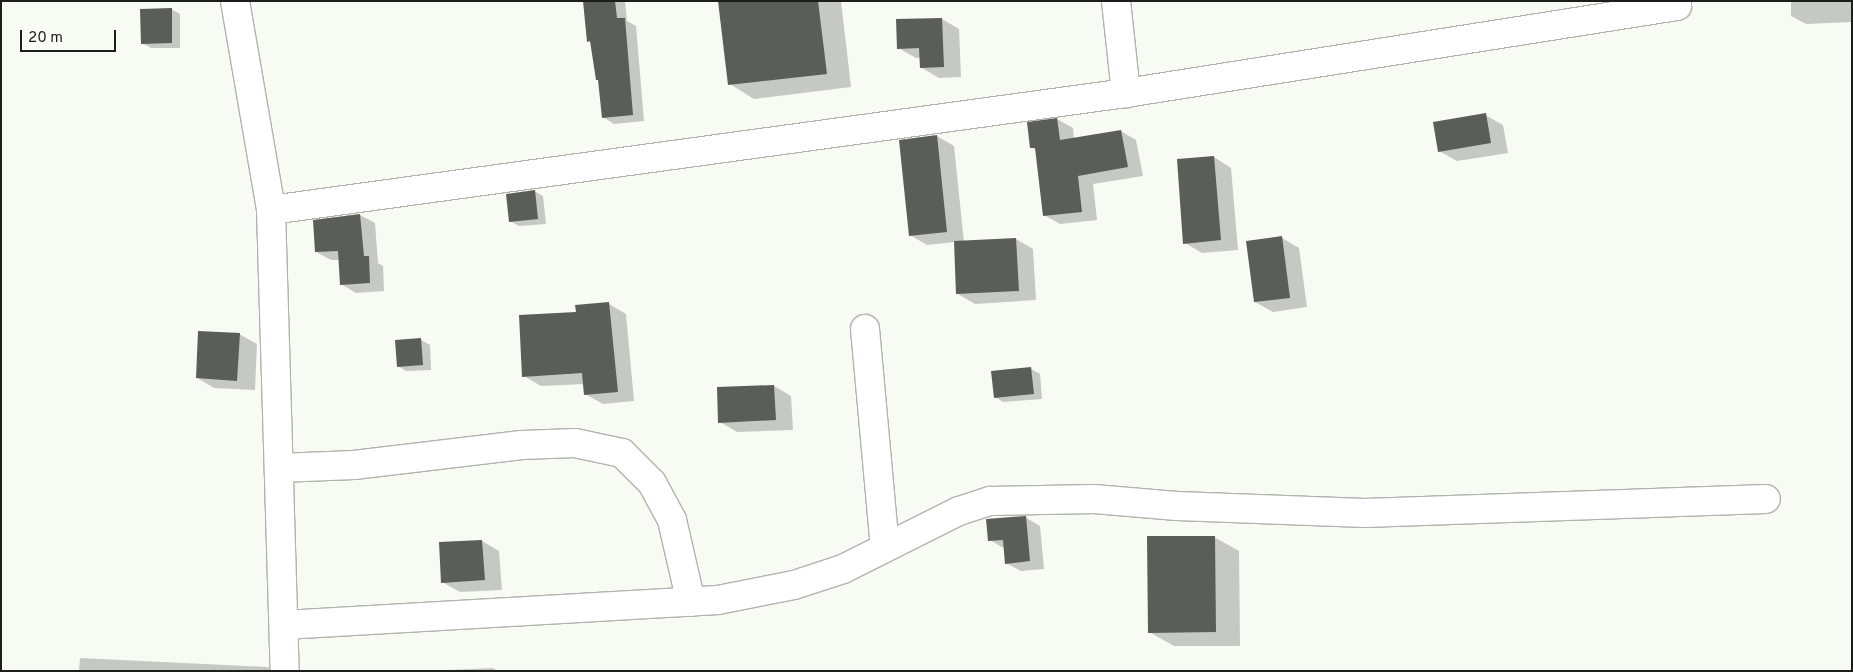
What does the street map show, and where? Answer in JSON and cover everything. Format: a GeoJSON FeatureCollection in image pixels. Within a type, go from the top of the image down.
{"type":"FeatureCollection","features":[{"type":"Feature","properties":{"kind":"street"},"geometry":{"type":"LineString","coordinates":[[235,1],[271,210],[285,671]]}},
{"type":"Feature","properties":{"kind":"street"},"geometry":{"type":"LineString","coordinates":[[1116,1],[1126,93]]}},
{"type":"Feature","properties":{"kind":"street"},"geometry":{"type":"LineString","coordinates":[[271,210],[1126,93],[1677,6]]}},
{"type":"Feature","properties":{"kind":"street"},"geometry":{"type":"LineString","coordinates":[[865,329],[885,547]]}},
{"type":"Feature","properties":{"kind":"street"},"geometry":{"type":"LineString","coordinates":[[279,468],[354,465],[522,445],[575,443],[622,453],[652,483],[672,520],[691,602]]}},
{"type":"Feature","properties":{"kind":"street"},"geometry":{"type":"LineString","coordinates":[[284,625],[718,600],[794,586],[843,569],[959,511],[990,501],[1094,499],[1177,506],[1364,513],[1766,499]]}},
{"type":"Feature","properties":{"kind":"building"},"geometry":{"type":"Polygon","coordinates":[[[583,1],[615,1],[617,18],[625,18],[633,115],[602,118],[598,80],[596,80],[590,41],[587,42],[583,1]]]}},
{"type":"Feature","properties":{"kind":"building"},"geometry":{"type":"Polygon","coordinates":[[[718,1],[818,1],[827,74],[728,85],[718,1]]]}},
{"type":"Feature","properties":{"kind":"building"},"geometry":{"type":"Polygon","coordinates":[[[172,8],[172,43],[141,44],[140,9],[172,8]]]}},
{"type":"Feature","properties":{"kind":"building"},"geometry":{"type":"Polygon","coordinates":[[[942,18],[944,67],[920,68],[919,48],[897,49],[896,19],[942,18]]]}},
{"type":"Feature","properties":{"kind":"building"},"geometry":{"type":"Polygon","coordinates":[[[1486,113],[1491,143],[1438,152],[1433,122],[1486,113]]]}},
{"type":"Feature","properties":{"kind":"building"},"geometry":{"type":"Polygon","coordinates":[[[1057,118],[1060,140],[1121,130],[1128,167],[1078,176],[1082,212],[1043,216],[1035,148],[1030,148],[1027,122],[1057,118]]]}},
{"type":"Feature","properties":{"kind":"building"},"geometry":{"type":"Polygon","coordinates":[[[937,135],[947,232],[909,236],[899,140],[937,135]]]}},
{"type":"Feature","properties":{"kind":"building"},"geometry":{"type":"Polygon","coordinates":[[[1214,156],[1221,240],[1183,244],[1177,159],[1214,156]]]}},
{"type":"Feature","properties":{"kind":"building"},"geometry":{"type":"Polygon","coordinates":[[[535,190],[538,219],[509,222],[506,194],[535,190]]]}},
{"type":"Feature","properties":{"kind":"building"},"geometry":{"type":"Polygon","coordinates":[[[360,214],[364,256],[369,256],[370,283],[340,285],[338,251],[315,252],[313,220],[360,214]]]}},
{"type":"Feature","properties":{"kind":"building"},"geometry":{"type":"Polygon","coordinates":[[[1282,236],[1290,298],[1254,302],[1246,241],[1282,236]]]}},
{"type":"Feature","properties":{"kind":"building"},"geometry":{"type":"Polygon","coordinates":[[[1016,238],[1019,291],[956,294],[954,241],[1016,238]]]}},
{"type":"Feature","properties":{"kind":"building"},"geometry":{"type":"Polygon","coordinates":[[[609,302],[618,392],[584,395],[582,373],[522,377],[519,315],[576,312],[575,305],[609,302]]]}},
{"type":"Feature","properties":{"kind":"building"},"geometry":{"type":"Polygon","coordinates":[[[198,331],[240,333],[237,381],[196,378],[198,331]]]}},
{"type":"Feature","properties":{"kind":"building"},"geometry":{"type":"Polygon","coordinates":[[[421,338],[423,365],[397,367],[395,340],[421,338]]]}},
{"type":"Feature","properties":{"kind":"building"},"geometry":{"type":"Polygon","coordinates":[[[1031,367],[1034,394],[994,398],[991,371],[1031,367]]]}},
{"type":"Feature","properties":{"kind":"building"},"geometry":{"type":"Polygon","coordinates":[[[774,385],[776,420],[718,423],[717,387],[774,385]]]}},
{"type":"Feature","properties":{"kind":"building"},"geometry":{"type":"Polygon","coordinates":[[[1026,516],[1030,561],[1005,564],[1003,540],[988,541],[986,519],[1026,516]]]}},
{"type":"Feature","properties":{"kind":"building"},"geometry":{"type":"Polygon","coordinates":[[[1147,536],[1215,536],[1216,632],[1148,633],[1147,536]]]}},
{"type":"Feature","properties":{"kind":"building"},"geometry":{"type":"Polygon","coordinates":[[[482,540],[485,580],[441,583],[439,542],[482,540]]]}}]}
